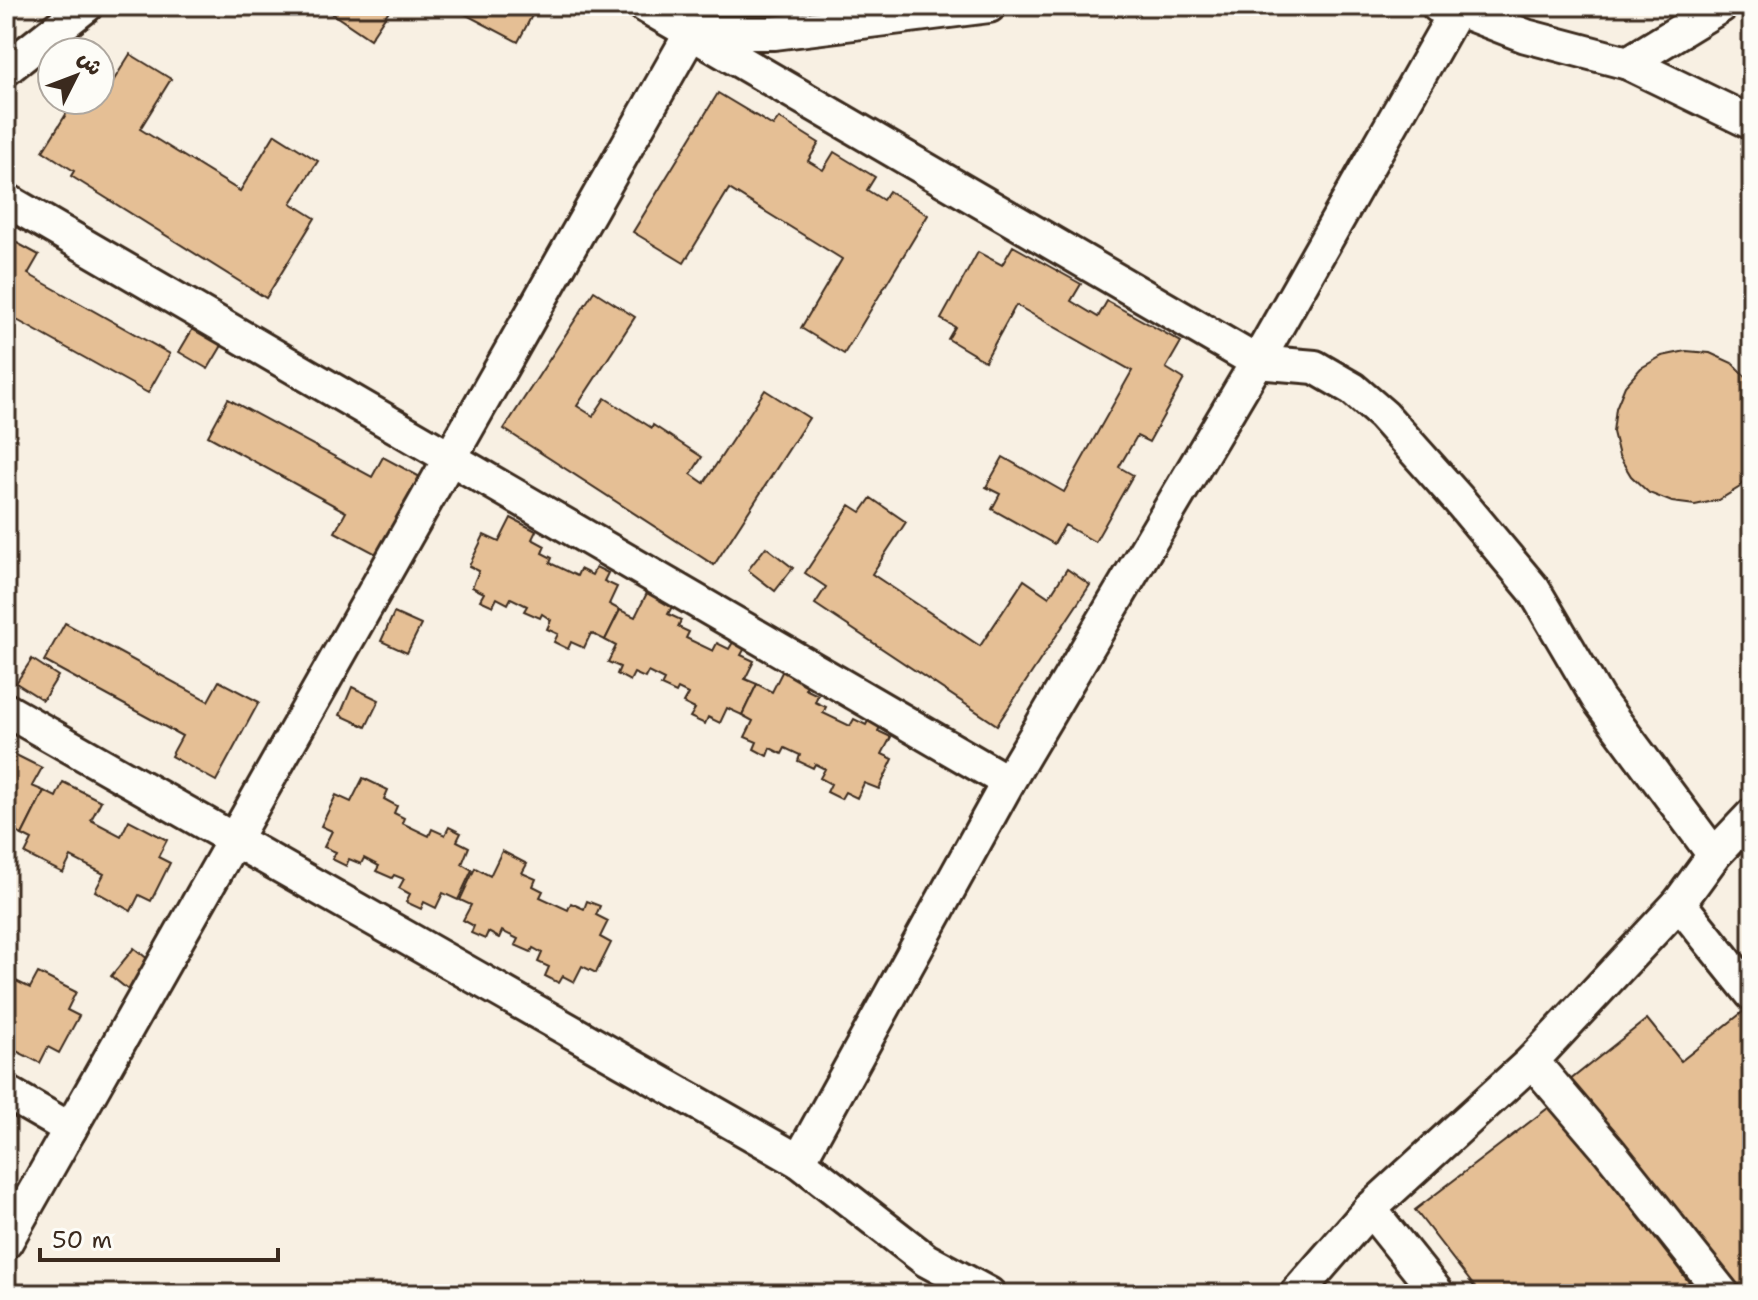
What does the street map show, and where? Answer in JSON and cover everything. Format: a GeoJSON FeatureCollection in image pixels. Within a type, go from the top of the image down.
{"type":"FeatureCollection","features":[{"type":"Feature","properties":{"kind":"street"},"geometry":{"type":"LineString","coordinates":[[6,69],[86,6]]}},
{"type":"Feature","properties":{"kind":"street"},"geometry":{"type":"LineString","coordinates":[[645,6],[684,19],[774,33],[916,10],[989,6]]}},
{"type":"Feature","properties":{"kind":"street"},"geometry":{"type":"LineString","coordinates":[[1498,6],[1526,36]]}},
{"type":"Feature","properties":{"kind":"street"},"geometry":{"type":"LineString","coordinates":[[1628,63],[1721,6]]}},
{"type":"Feature","properties":{"kind":"street"},"geometry":{"type":"LineString","coordinates":[[799,1161],[1008,782],[1257,362],[1446,7],[1526,36],[1628,63],[1752,123]]}},
{"type":"Feature","properties":{"kind":"street"},"geometry":{"type":"LineString","coordinates":[[684,19],[1257,362],[1315,367],[1353,389],[1383,415],[1534,590],[1598,699],[1714,855]]}},
{"type":"Feature","properties":{"kind":"street"},"geometry":{"type":"LineString","coordinates":[[6,1242],[450,458],[684,19]]}},
{"type":"Feature","properties":{"kind":"street"},"geometry":{"type":"LineString","coordinates":[[6,200],[1008,782]]}},
{"type":"Feature","properties":{"kind":"street"},"geometry":{"type":"LineString","coordinates":[[6,710],[799,1161],[926,1260],[989,1294]]}},
{"type":"Feature","properties":{"kind":"street"},"geometry":{"type":"LineString","coordinates":[[1296,1294],[1370,1209],[1532,1061],[1679,903],[1714,855],[1752,815]]}},
{"type":"Feature","properties":{"kind":"street"},"geometry":{"type":"LineString","coordinates":[[1679,903],[1752,994]]}},
{"type":"Feature","properties":{"kind":"street"},"geometry":{"type":"LineString","coordinates":[[1532,1061],[1609,1151],[1723,1294]]}},
{"type":"Feature","properties":{"kind":"street"},"geometry":{"type":"LineString","coordinates":[[6,1092],[70,1129]]}},
{"type":"Feature","properties":{"kind":"street"},"geometry":{"type":"LineString","coordinates":[[1370,1209],[1438,1294]]}},
{"type":"Feature","properties":{"kind":"building"},"geometry":{"type":"Polygon","coordinates":[[[321,6],[392,6],[370,39],[321,6]]]}},
{"type":"Feature","properties":{"kind":"building"},"geometry":{"type":"Polygon","coordinates":[[[459,6],[537,6],[518,42],[457,10],[459,6]]]}},
{"type":"Feature","properties":{"kind":"building"},"geometry":{"type":"Polygon","coordinates":[[[766,6],[790,6],[774,17],[766,6]]]}},
{"type":"Feature","properties":{"kind":"building"},"geometry":{"type":"Polygon","coordinates":[[[130,54],[171,79],[140,129],[240,191],[275,134],[318,161],[291,203],[315,218],[266,298],[71,176],[74,171],[43,151],[65,116],[116,116],[116,76],[130,54]]]}},
{"type":"Feature","properties":{"kind":"building"},"geometry":{"type":"Polygon","coordinates":[[[718,93],[773,126],[779,118],[819,143],[808,161],[823,170],[834,152],[875,177],[867,190],[883,200],[889,191],[928,215],[844,354],[801,328],[842,259],[729,189],[684,263],[633,232],[718,93]]]}},
{"type":"Feature","properties":{"kind":"building"},"geometry":{"type":"Polygon","coordinates":[[[6,237],[39,255],[28,274],[170,354],[148,393],[6,314],[6,237]]]}},
{"type":"Feature","properties":{"kind":"building"},"geometry":{"type":"Polygon","coordinates":[[[1013,246],[1081,284],[1071,301],[1098,317],[1107,301],[1181,342],[1166,368],[1184,379],[1149,442],[1137,436],[1119,467],[1133,475],[1095,542],[1065,525],[1054,544],[992,509],[1000,494],[986,487],[1003,457],[1064,492],[1132,371],[1016,305],[985,361],[948,339],[955,327],[941,319],[978,252],[1002,265],[1013,246]]]}},
{"type":"Feature","properties":{"kind":"building"},"geometry":{"type":"Polygon","coordinates":[[[594,291],[635,317],[577,406],[593,416],[605,398],[652,428],[653,425],[702,457],[691,474],[704,483],[765,390],[809,418],[714,565],[504,429],[594,291]]]}},
{"type":"Feature","properties":{"kind":"building"},"geometry":{"type":"Polygon","coordinates":[[[195,325],[224,342],[208,369],[179,352],[195,325]]]}},
{"type":"Feature","properties":{"kind":"building"},"geometry":{"type":"Polygon","coordinates":[[[1686,351],[1710,353],[1732,363],[1752,383],[1752,473],[1740,487],[1719,500],[1695,505],[1672,502],[1649,493],[1631,476],[1619,456],[1613,432],[1616,408],[1625,386],[1641,368],[1662,356],[1686,351]]]}},
{"type":"Feature","properties":{"kind":"building"},"geometry":{"type":"Polygon","coordinates":[[[228,399],[372,477],[383,457],[422,478],[380,556],[335,532],[346,512],[208,436],[228,399]]]}},
{"type":"Feature","properties":{"kind":"building"},"geometry":{"type":"Polygon","coordinates":[[[871,498],[906,522],[872,574],[980,646],[1024,580],[1049,597],[1067,569],[1090,585],[997,725],[815,604],[826,587],[805,573],[850,505],[861,512],[871,498]]]}},
{"type":"Feature","properties":{"kind":"building"},"geometry":{"type":"Polygon","coordinates":[[[511,518],[536,531],[532,539],[545,546],[542,553],[552,558],[550,563],[577,576],[580,569],[592,575],[596,567],[608,573],[604,581],[617,587],[609,604],[620,610],[605,640],[591,633],[584,648],[571,642],[568,649],[554,642],[558,634],[547,629],[551,620],[542,614],[540,618],[524,611],[527,606],[511,598],[508,604],[497,598],[493,606],[480,600],[484,593],[472,587],[479,571],[469,566],[484,535],[499,542],[511,518]]]}},
{"type":"Feature","properties":{"kind":"building"},"geometry":{"type":"Polygon","coordinates":[[[766,547],[793,568],[775,591],[748,570],[766,547]]]}},
{"type":"Feature","properties":{"kind":"building"},"geometry":{"type":"Polygon","coordinates":[[[647,593],[673,605],[668,614],[681,620],[678,627],[689,632],[686,638],[713,651],[717,643],[729,649],[733,642],[745,648],[741,655],[754,661],[745,679],[757,684],[742,715],[727,708],[720,723],[708,717],[705,724],[690,717],[695,709],[683,703],[688,694],[678,689],[676,693],[661,686],[664,680],[648,672],[645,678],[634,673],[630,681],[617,674],[620,667],[608,662],[616,646],[605,640],[620,610],[635,617],[647,593]]]}},
{"type":"Feature","properties":{"kind":"building"},"geometry":{"type":"Polygon","coordinates":[[[394,613],[421,625],[407,653],[381,641],[394,613]]]}},
{"type":"Feature","properties":{"kind":"building"},"geometry":{"type":"Polygon","coordinates":[[[65,623],[208,701],[219,681],[259,702],[216,781],[171,756],[182,736],[44,661],[65,623]]]}},
{"type":"Feature","properties":{"kind":"building"},"geometry":{"type":"Polygon","coordinates":[[[32,659],[58,676],[43,700],[16,683],[32,659]]]}},
{"type":"Feature","properties":{"kind":"building"},"geometry":{"type":"Polygon","coordinates":[[[784,668],[810,680],[805,689],[818,695],[815,702],[826,707],[823,713],[850,726],[854,719],[866,725],[870,717],[882,723],[878,731],[891,737],[882,754],[893,759],[879,789],[864,783],[857,798],[845,792],[841,799],[827,792],[831,784],[820,778],[825,769],[815,764],[813,768],[798,761],[800,755],[785,748],[782,754],[770,748],[767,756],[754,749],[757,742],[745,737],[753,721],[742,715],[757,684],[772,692],[784,668]]]}},
{"type":"Feature","properties":{"kind":"building"},"geometry":{"type":"Polygon","coordinates":[[[352,687],[379,700],[366,727],[340,715],[352,687]]]}},
{"type":"Feature","properties":{"kind":"building"},"geometry":{"type":"Polygon","coordinates":[[[6,750],[42,768],[32,786],[44,791],[22,835],[10,829],[6,837],[6,750]]]}},
{"type":"Feature","properties":{"kind":"building"},"geometry":{"type":"Polygon","coordinates":[[[363,778],[388,790],[384,799],[397,806],[394,813],[404,818],[402,823],[429,836],[432,829],[445,835],[449,827],[461,833],[457,841],[469,847],[462,864],[472,870],[458,900],[443,893],[436,908],[424,902],[421,909],[406,902],[410,894],[399,888],[404,879],[376,871],[379,866],[364,858],[361,864],[349,859],[346,866],[332,859],[336,852],[324,847],[332,831],[321,826],[336,795],[351,802],[363,778]]]}},
{"type":"Feature","properties":{"kind":"building"},"geometry":{"type":"Polygon","coordinates":[[[63,782],[101,801],[91,820],[121,836],[129,820],[167,840],[158,857],[170,863],[151,901],[139,895],[131,911],[95,891],[104,874],[71,857],[63,873],[25,854],[32,840],[22,835],[44,791],[56,797],[63,782]]]}},
{"type":"Feature","properties":{"kind":"building"},"geometry":{"type":"Polygon","coordinates":[[[502,851],[527,864],[522,873],[536,879],[533,886],[543,891],[540,897],[568,910],[571,903],[584,909],[587,901],[600,906],[596,915],[608,921],[600,937],[611,943],[596,973],[582,966],[574,982],[563,976],[559,983],[545,976],[549,967],[538,962],[542,953],[515,945],[518,939],[502,931],[499,938],[488,932],[485,939],[471,933],[474,926],[463,920],[471,905],[460,900],[475,868],[490,876],[502,851]]]}},
{"type":"Feature","properties":{"kind":"building"},"geometry":{"type":"Polygon","coordinates":[[[134,948],[159,968],[136,996],[111,976],[134,948]]]}},
{"type":"Feature","properties":{"kind":"building"},"geometry":{"type":"Polygon","coordinates":[[[38,973],[76,992],[67,1010],[79,1016],[59,1053],[48,1047],[40,1063],[6,1046],[13,1027],[6,1023],[6,976],[30,988],[38,973]]]}},
{"type":"Feature","properties":{"kind":"building"},"geometry":{"type":"Polygon","coordinates":[[[1744,1011],[1752,1021],[1752,1294],[1740,1294],[1569,1081],[1647,1019],[1681,1061],[1744,1011]]]}},
{"type":"Feature","properties":{"kind":"building"},"geometry":{"type":"Polygon","coordinates":[[[1552,1105],[1698,1294],[1480,1294],[1415,1210],[1552,1105]]]}}]}
